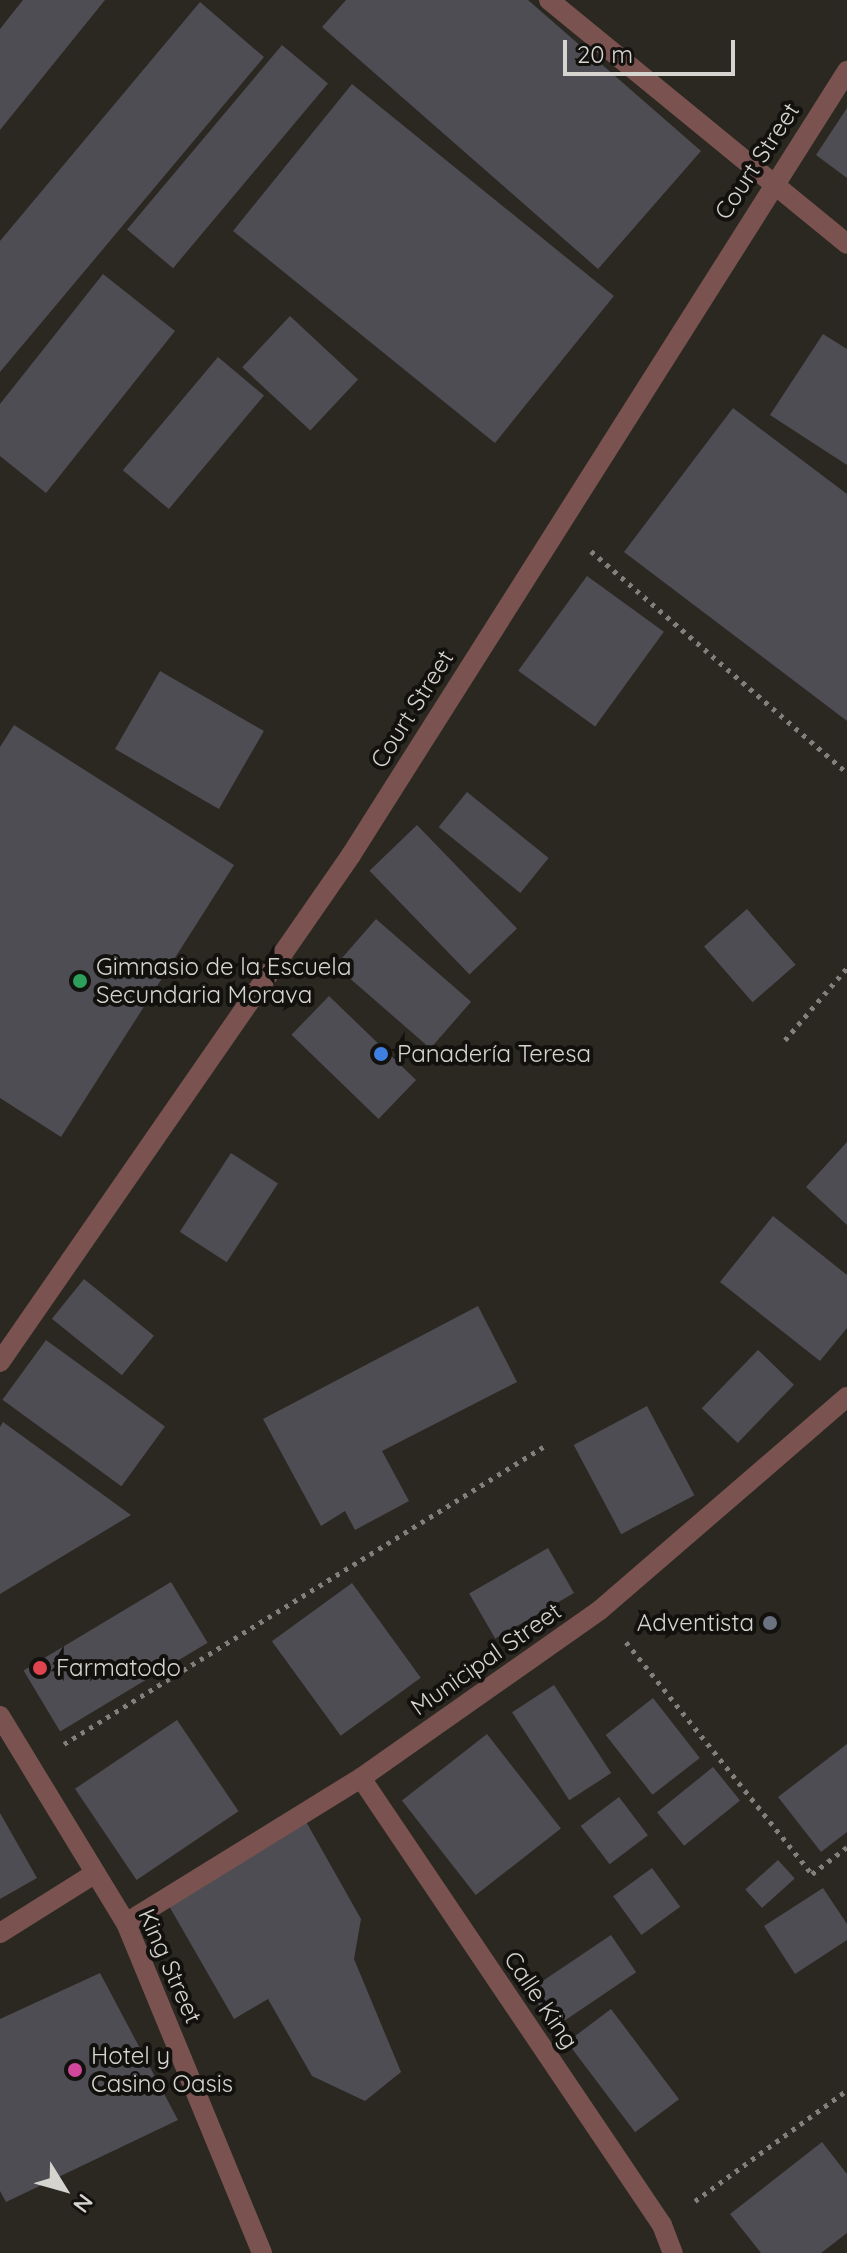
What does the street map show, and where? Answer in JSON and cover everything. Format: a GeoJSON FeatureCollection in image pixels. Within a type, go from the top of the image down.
{"type":"FeatureCollection","features":[{"type":"Feature","properties":{"kind":"street"},"geometry":{"type":"LineString","coordinates":[[549,0],[847,244]]}},
{"type":"Feature","properties":{"kind":"street","name":"Court Street"},"geometry":{"type":"LineString","coordinates":[[0,1362],[351,855],[847,71]]}},
{"type":"Feature","properties":{"kind":"street","name":"Municipal Street"},"geometry":{"type":"LineString","coordinates":[[126,1923],[361,1778],[600,1610],[847,1397]]}},
{"type":"Feature","properties":{"kind":"street","name":"King Street"},"geometry":{"type":"LineString","coordinates":[[0,1716],[126,1923],[262,2253]]}},
{"type":"Feature","properties":{"kind":"street","name":"Calle King"},"geometry":{"type":"LineString","coordinates":[[361,1778],[662,2225],[673,2253]]}},
{"type":"Feature","properties":{"kind":"street"},"geometry":{"type":"LineString","coordinates":[[0,1933],[94,1874]]}},
{"type":"Feature","properties":{"kind":"path"},"geometry":{"type":"LineString","coordinates":[[558,525],[847,773]]}},
{"type":"Feature","properties":{"kind":"path"},"geometry":{"type":"LineString","coordinates":[[785,1040],[847,968]]}},
{"type":"Feature","properties":{"kind":"path"},"geometry":{"type":"LineString","coordinates":[[30,1766],[543,1447]]}},
{"type":"Feature","properties":{"kind":"path"},"geometry":{"type":"LineString","coordinates":[[600,1610],[812,1874],[847,1847]]}},
{"type":"Feature","properties":{"kind":"path"},"geometry":{"type":"LineString","coordinates":[[662,2225],[847,2090]]}},
{"type":"Feature","properties":{"kind":"building"},"geometry":{"type":"Polygon","coordinates":[[[23,0],[105,0],[0,130],[0,29],[23,0]]]}},
{"type":"Feature","properties":{"kind":"building"},"geometry":{"type":"Polygon","coordinates":[[[346,0],[528,0],[701,151],[598,269],[322,27],[346,0]]]}},
{"type":"Feature","properties":{"kind":"building"},"geometry":{"type":"Polygon","coordinates":[[[200,2],[264,57],[0,372],[0,241],[200,2]]]}},
{"type":"Feature","properties":{"kind":"building"},"geometry":{"type":"Polygon","coordinates":[[[282,45],[328,84],[173,268],[127,230],[282,45]]]}},
{"type":"Feature","properties":{"kind":"building"},"geometry":{"type":"Polygon","coordinates":[[[352,84],[614,296],[495,443],[233,231],[352,84]]]}},
{"type":"Feature","properties":{"kind":"building"},"geometry":{"type":"Polygon","coordinates":[[[847,108],[847,178],[816,155],[847,108]]]}},
{"type":"Feature","properties":{"kind":"building"},"geometry":{"type":"Polygon","coordinates":[[[103,274],[175,331],[46,493],[0,456],[0,404],[103,274]]]}},
{"type":"Feature","properties":{"kind":"building"},"geometry":{"type":"Polygon","coordinates":[[[290,316],[358,379],[310,431],[242,367],[290,316]]]}},
{"type":"Feature","properties":{"kind":"building"},"geometry":{"type":"Polygon","coordinates":[[[823,334],[847,349],[847,465],[770,415],[823,334]]]}},
{"type":"Feature","properties":{"kind":"building"},"geometry":{"type":"Polygon","coordinates":[[[218,357],[264,396],[169,509],[123,470],[218,357]]]}},
{"type":"Feature","properties":{"kind":"building"},"geometry":{"type":"Polygon","coordinates":[[[733,408],[847,494],[847,721],[624,552],[733,408]]]}},
{"type":"Feature","properties":{"kind":"building"},"geometry":{"type":"Polygon","coordinates":[[[587,576],[664,632],[595,726],[518,671],[587,576]]]}},
{"type":"Feature","properties":{"kind":"building"},"geometry":{"type":"Polygon","coordinates":[[[160,671],[264,731],[219,809],[115,749],[160,671]]]}},
{"type":"Feature","properties":{"kind":"building","name":"Gimnasio de la Escuela Secundaria Morava"},"geometry":{"type":"Polygon","coordinates":[[[14,725],[234,865],[61,1137],[0,1098],[0,747],[14,725]]]}},
{"type":"Feature","properties":{"kind":"building"},"geometry":{"type":"Polygon","coordinates":[[[467,792],[549,858],[520,893],[439,827],[467,792]]]}},
{"type":"Feature","properties":{"kind":"building"},"geometry":{"type":"Polygon","coordinates":[[[417,825],[517,929],[470,974],[370,871],[417,825]]]}},
{"type":"Feature","properties":{"kind":"building"},"geometry":{"type":"Polygon","coordinates":[[[747,909],[796,965],[753,1002],[704,946],[747,909]]]}},
{"type":"Feature","properties":{"kind":"building"},"geometry":{"type":"Polygon","coordinates":[[[376,919],[471,1002],[430,1048],[335,966],[376,919]]]}},
{"type":"Feature","properties":{"kind":"building"},"geometry":{"type":"Polygon","coordinates":[[[329,996],[416,1080],[379,1119],[291,1035],[329,996]]]}},
{"type":"Feature","properties":{"kind":"building"},"geometry":{"type":"Polygon","coordinates":[[[847,1142],[847,1225],[806,1187],[847,1142]]]}},
{"type":"Feature","properties":{"kind":"building"},"geometry":{"type":"Polygon","coordinates":[[[231,1153],[278,1183],[227,1262],[180,1232],[231,1153]]]}},
{"type":"Feature","properties":{"kind":"building"},"geometry":{"type":"Polygon","coordinates":[[[773,1216],[847,1275],[847,1328],[820,1361],[720,1282],[773,1216]]]}},
{"type":"Feature","properties":{"kind":"building"},"geometry":{"type":"Polygon","coordinates":[[[84,1279],[154,1336],[122,1375],[52,1319],[84,1279]]]}},
{"type":"Feature","properties":{"kind":"building"},"geometry":{"type":"Polygon","coordinates":[[[478,1306],[517,1382],[382,1451],[409,1501],[355,1530],[345,1511],[321,1526],[263,1419],[478,1306]]]}},
{"type":"Feature","properties":{"kind":"building"},"geometry":{"type":"Polygon","coordinates":[[[46,1340],[165,1426],[121,1486],[3,1400],[46,1340]]]}},
{"type":"Feature","properties":{"kind":"building"},"geometry":{"type":"Polygon","coordinates":[[[758,1350],[794,1385],[738,1443],[702,1408],[758,1350]]]}},
{"type":"Feature","properties":{"kind":"building"},"geometry":{"type":"Polygon","coordinates":[[[647,1406],[694,1495],[621,1534],[574,1445],[647,1406]]]}},
{"type":"Feature","properties":{"kind":"building"},"geometry":{"type":"Polygon","coordinates":[[[3,1422],[131,1515],[0,1594],[0,1427],[3,1422]]]}},
{"type":"Feature","properties":{"kind":"building"},"geometry":{"type":"Polygon","coordinates":[[[548,1548],[574,1593],[495,1639],[469,1593],[548,1548]]]}},
{"type":"Feature","properties":{"kind":"building"},"geometry":{"type":"Polygon","coordinates":[[[171,1582],[208,1643],[60,1731],[24,1671],[171,1582]]]}},
{"type":"Feature","properties":{"kind":"building"},"geometry":{"type":"Polygon","coordinates":[[[352,1583],[421,1678],[341,1736],[272,1641],[352,1583]]]}},
{"type":"Feature","properties":{"kind":"building"},"geometry":{"type":"Polygon","coordinates":[[[554,1685],[611,1773],[569,1800],[512,1712],[554,1685]]]}},
{"type":"Feature","properties":{"kind":"building"},"geometry":{"type":"Polygon","coordinates":[[[653,1698],[700,1758],[653,1795],[606,1735],[653,1698]]]}},
{"type":"Feature","properties":{"kind":"building"},"geometry":{"type":"Polygon","coordinates":[[[177,1720],[239,1811],[137,1880],[75,1789],[177,1720]]]}},
{"type":"Feature","properties":{"kind":"building"},"geometry":{"type":"Polygon","coordinates":[[[487,1734],[561,1829],[476,1895],[402,1800],[487,1734]]]}},
{"type":"Feature","properties":{"kind":"building"},"geometry":{"type":"Polygon","coordinates":[[[847,1744],[847,1832],[821,1852],[778,1797],[847,1744]]]}},
{"type":"Feature","properties":{"kind":"building"},"geometry":{"type":"Polygon","coordinates":[[[713,1767],[740,1800],[684,1846],[657,1812],[713,1767]]]}},
{"type":"Feature","properties":{"kind":"building"},"geometry":{"type":"Polygon","coordinates":[[[619,1797],[648,1835],[610,1864],[581,1826],[619,1797]]]}},
{"type":"Feature","properties":{"kind":"building"},"geometry":{"type":"Polygon","coordinates":[[[0,1813],[37,1878],[0,1899],[0,1813]]]}},
{"type":"Feature","properties":{"kind":"building"},"geometry":{"type":"Polygon","coordinates":[[[304,1818],[361,1919],[354,1959],[401,2072],[365,2101],[312,2076],[268,1999],[234,2019],[165,1899],[304,1818]]]}},
{"type":"Feature","properties":{"kind":"building"},"geometry":{"type":"Polygon","coordinates":[[[778,1860],[795,1879],[762,1908],[745,1889],[778,1860]]]}},
{"type":"Feature","properties":{"kind":"building"},"geometry":{"type":"Polygon","coordinates":[[[652,1868],[680,1907],[641,1935],[613,1896],[652,1868]]]}},
{"type":"Feature","properties":{"kind":"building"},"geometry":{"type":"Polygon","coordinates":[[[823,1888],[847,1924],[847,1940],[795,1974],[764,1926],[823,1888]]]}},
{"type":"Feature","properties":{"kind":"building"},"geometry":{"type":"Polygon","coordinates":[[[611,1935],[636,1972],[554,2028],[529,1990],[611,1935]]]}},
{"type":"Feature","properties":{"kind":"building","name":"Hotel y Casino Oasis"},"geometry":{"type":"Polygon","coordinates":[[[100,1973],[178,2120],[6,2202],[0,2191],[0,2019],[100,1973]]]}},
{"type":"Feature","properties":{"kind":"building"},"geometry":{"type":"Polygon","coordinates":[[[611,2009],[679,2099],[635,2132],[567,2042],[611,2009]]]}},
{"type":"Feature","properties":{"kind":"building"},"geometry":{"type":"Polygon","coordinates":[[[822,2142],[847,2174],[847,2233],[821,2253],[761,2253],[730,2214],[822,2142]]]}},
{"type":"Feature","properties":{"kind":"place","name":"Gimnasio de la Escuela Secundaria Morava"},"geometry":{"type":"Point","coordinates":[80,981]}},
{"type":"Feature","properties":{"kind":"place","name":"Panadería Teresa"},"geometry":{"type":"Point","coordinates":[381,1054]}},
{"type":"Feature","properties":{"kind":"place","name":"Adventista"},"geometry":{"type":"Point","coordinates":[770,1623]}},
{"type":"Feature","properties":{"kind":"place","name":"Farmatodo"},"geometry":{"type":"Point","coordinates":[40,1668]}},
{"type":"Feature","properties":{"kind":"place","name":"Hotel y Casino Oasis"},"geometry":{"type":"Point","coordinates":[75,2070]}}]}
